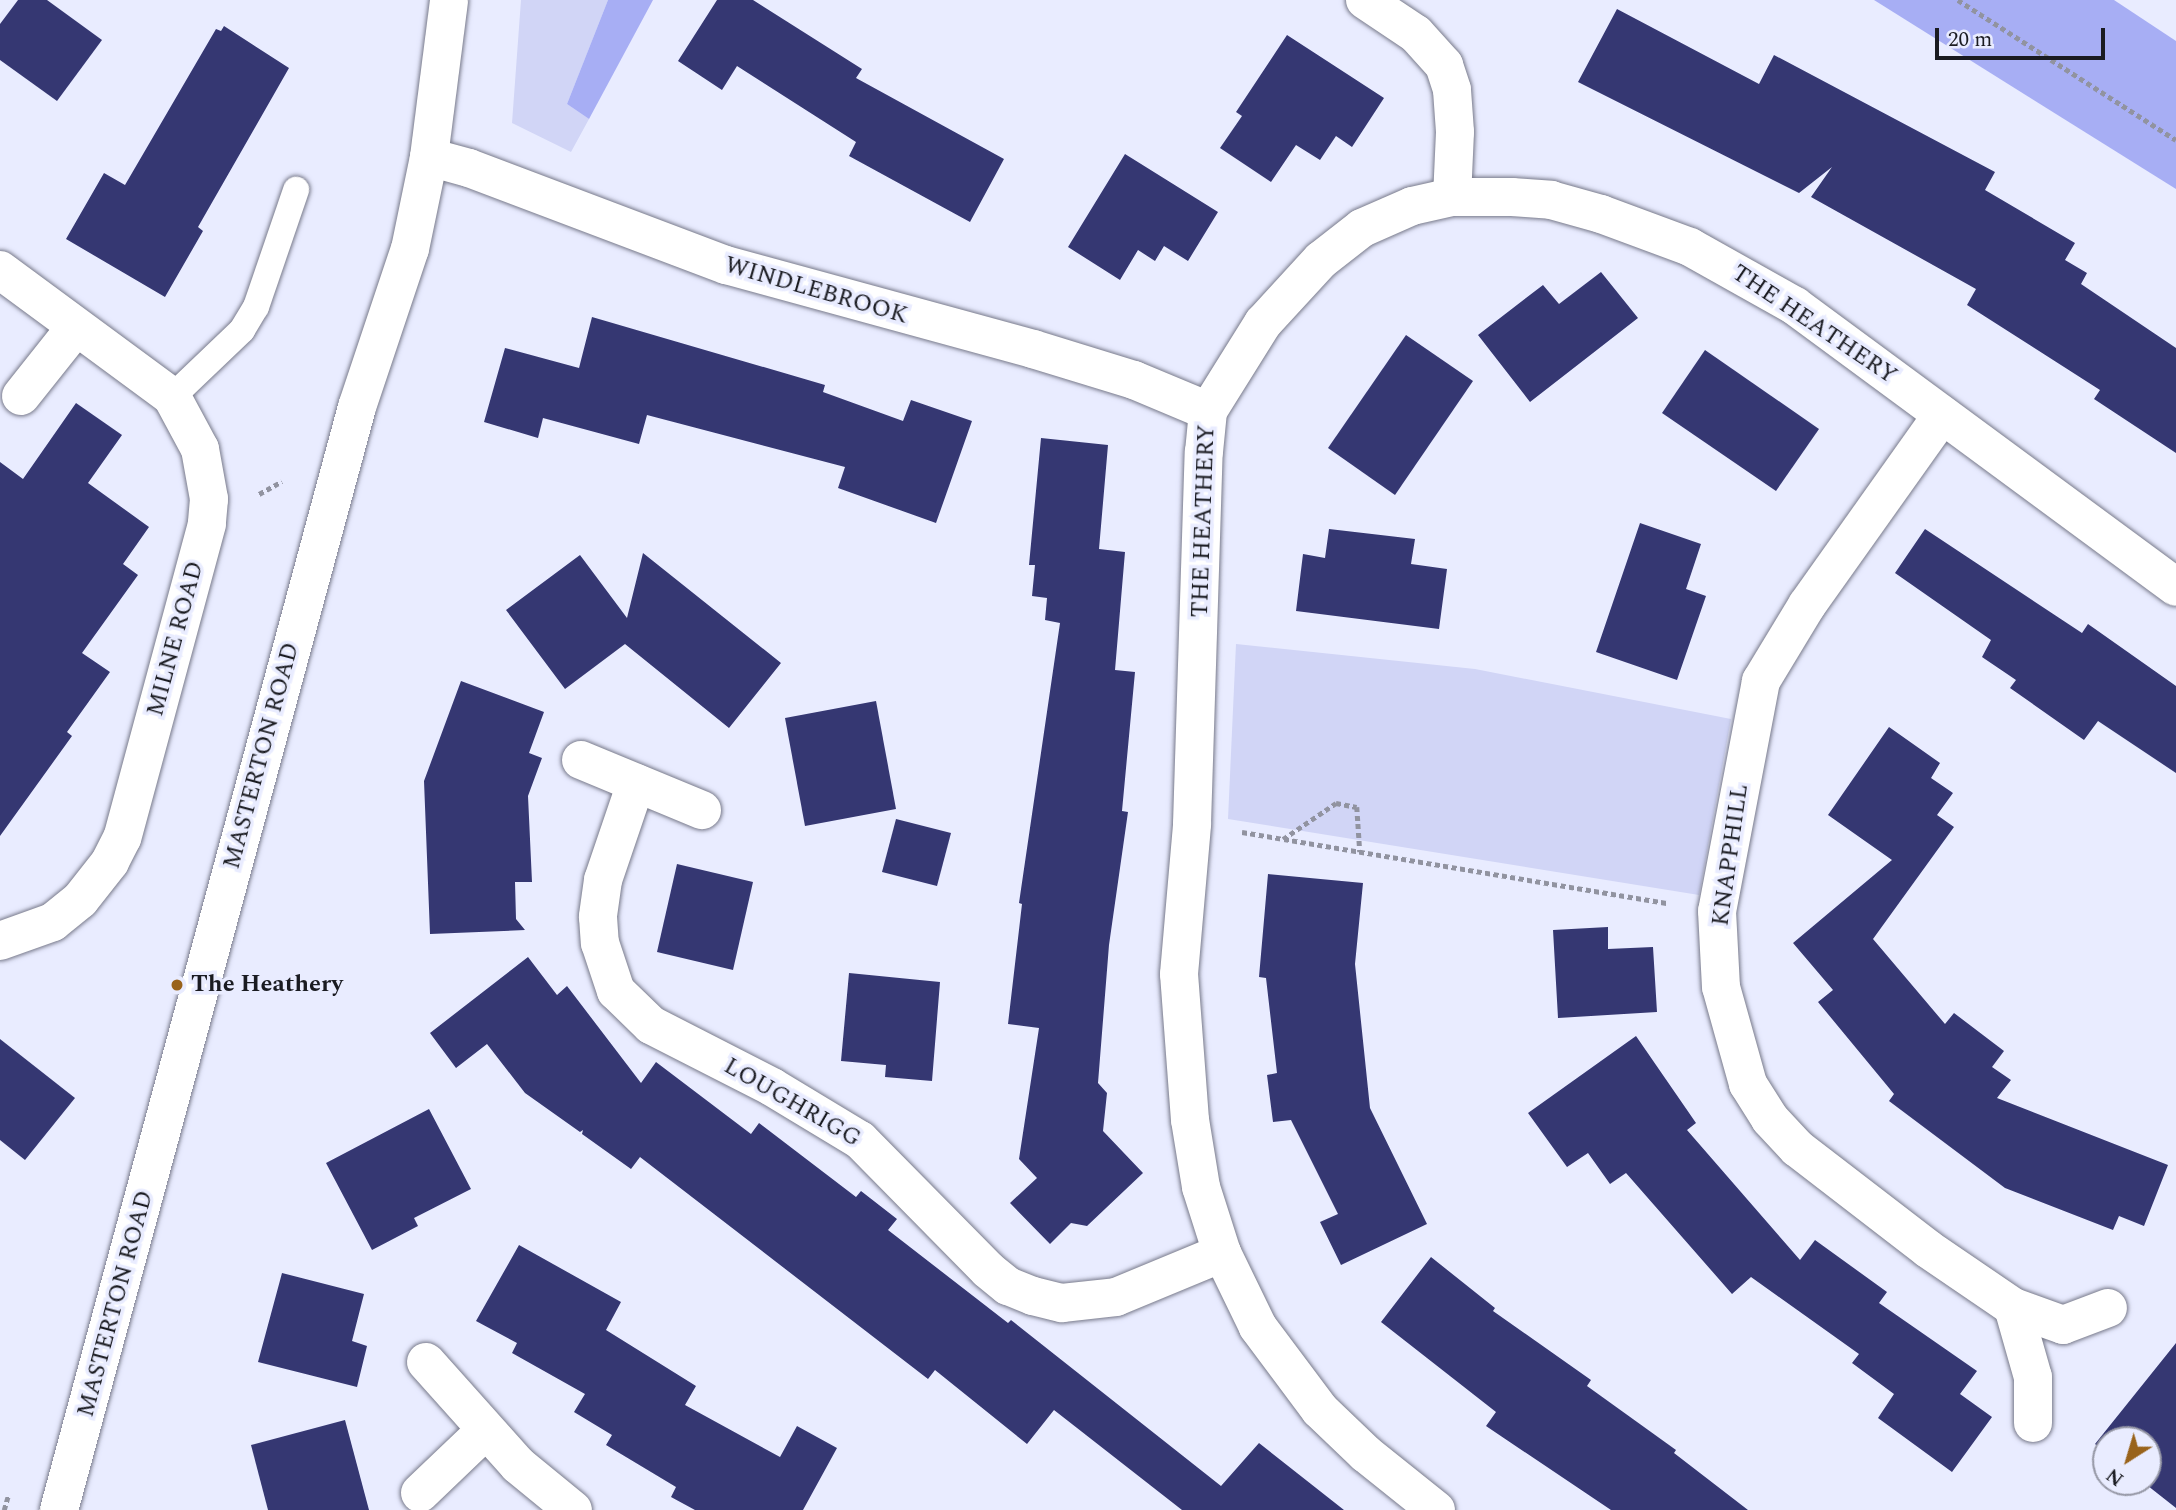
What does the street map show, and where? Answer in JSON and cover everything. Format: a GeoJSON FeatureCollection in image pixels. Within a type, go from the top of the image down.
{"type":"FeatureCollection","features":[{"type":"Feature","properties":{"kind":"street","name":"MASTERTON ROAD"},"geometry":{"type":"LineString","coordinates":[[59,1510],[353,420],[410,249],[429,157],[449,0]]}},
{"type":"Feature","properties":{"kind":"street"},"geometry":{"type":"LineString","coordinates":[[1366,0],[1416,34],[1444,65],[1452,90],[1455,132],[1452,197]]}},
{"type":"Feature","properties":{"kind":"street","name":"WINDLEBROOK"},"geometry":{"type":"LineString","coordinates":[[429,157],[469,168],[726,265],[1134,380],[1208,411]]}},
{"type":"Feature","properties":{"kind":"street","name":"THE HEATHERY"},"geometry":{"type":"LineString","coordinates":[[1436,1510],[1366,1454],[1320,1410],[1258,1327],[1222,1253],[1201,1186],[1182,1055],[1179,974],[1192,824],[1208,411],[1263,323],[1321,260],[1362,228],[1412,206],[1452,197],[1551,200],[1690,247],[1795,306],[2176,587]]}},
{"type":"Feature","properties":{"kind":"street","name":"MILNE ROAD"},"geometry":{"type":"LineString","coordinates":[[0,270],[75,328],[172,397],[200,449],[209,499],[206,524],[122,838],[110,862],[80,900],[53,922],[0,941]]}},
{"type":"Feature","properties":{"kind":"street"},"geometry":{"type":"LineString","coordinates":[[21,396],[75,328]]}},
{"type":"Feature","properties":{"kind":"street","name":"KNAPPHILL"},"geometry":{"type":"LineString","coordinates":[[1942,415],[1807,605],[1761,681],[1717,911],[1721,987],[1748,1084],[1770,1119],[1818,1165],[2013,1307],[2063,1325],[2108,1308]]}},
{"type":"Feature","properties":{"kind":"street"},"geometry":{"type":"LineString","coordinates":[[581,760],[702,810]]}},
{"type":"Feature","properties":{"kind":"street","name":"LOUGHRIGG"},"geometry":{"type":"LineString","coordinates":[[636,783],[607,868],[598,917],[600,943],[616,991],[651,1025],[772,1087],[859,1140],[988,1270],[1008,1286],[1032,1296],[1062,1303],[1116,1297],[1222,1253]]}},
{"type":"Feature","properties":{"kind":"street"},"geometry":{"type":"LineString","coordinates":[[2013,1307],[2033,1377],[2033,1423]]}},
{"type":"Feature","properties":{"kind":"street"},"geometry":{"type":"LineString","coordinates":[[426,1362],[518,1465],[573,1510]]}},
{"type":"Feature","properties":{"kind":"street"},"geometry":{"type":"LineString","coordinates":[[420,1493],[486,1430]]}},
{"type":"Feature","properties":{"kind":"lane"},"geometry":{"type":"LineString","coordinates":[[172,397],[242,330],[256,307],[296,190]]}},
{"type":"Feature","properties":{"kind":"path"},"geometry":{"type":"LineString","coordinates":[[1958,0],[2176,140]]}},
{"type":"Feature","properties":{"kind":"path"},"geometry":{"type":"LineString","coordinates":[[1283,839],[1336,803],[1357,807],[1360,852]]}},
{"type":"Feature","properties":{"kind":"path"},"geometry":{"type":"LineString","coordinates":[[1192,824],[1717,911]]}},
{"type":"Feature","properties":{"kind":"shaded area"},"geometry":{"type":"Polygon","coordinates":[[[521,0],[608,0],[567,104],[589,119],[571,152],[512,123],[521,0]]]}},
{"type":"Feature","properties":{"kind":"shaded area"},"geometry":{"type":"Polygon","coordinates":[[[608,0],[653,0],[589,119],[567,104],[608,0]]]}},
{"type":"Feature","properties":{"kind":"shaded area"},"geometry":{"type":"Polygon","coordinates":[[[1874,0],[2114,0],[2176,41],[2176,189],[1874,0]]]}},
{"type":"Feature","properties":{"kind":"shaded area"},"geometry":{"type":"Polygon","coordinates":[[[1236,644],[1475,669],[1731,719],[1699,895],[1228,819],[1236,644]]]}},
{"type":"Feature","properties":{"kind":"building"},"geometry":{"type":"Polygon","coordinates":[[[18,0],[47,0],[102,40],[57,101],[0,60],[0,24],[18,0]]]}},
{"type":"Feature","properties":{"kind":"building"},"geometry":{"type":"Polygon","coordinates":[[[717,0],[753,0],[862,69],[856,78],[1004,159],[970,222],[849,156],[856,142],[737,66],[722,90],[678,61],[717,0]]]}},
{"type":"Feature","properties":{"kind":"building"},"geometry":{"type":"Polygon","coordinates":[[[1617,9],[1759,84],[1774,55],[1995,172],[1985,190],[2075,243],[2065,260],[2087,273],[2081,284],[2176,348],[2176,453],[2094,399],[2100,390],[1967,305],[1976,289],[1811,197],[1832,167],[1799,193],[1578,82],[1617,9]]]}},
{"type":"Feature","properties":{"kind":"building"},"geometry":{"type":"Polygon","coordinates":[[[224,26],[289,68],[198,227],[203,231],[165,297],[66,239],[104,173],[125,185],[216,29],[221,31],[224,26]]]}},
{"type":"Feature","properties":{"kind":"building"},"geometry":{"type":"Polygon","coordinates":[[[1287,35],[1384,98],[1352,147],[1336,136],[1320,160],[1296,145],[1271,182],[1220,148],[1242,116],[1236,112],[1287,35]]]}},
{"type":"Feature","properties":{"kind":"building"},"geometry":{"type":"Polygon","coordinates":[[[1125,154],[1218,212],[1188,261],[1164,246],[1155,261],[1138,250],[1120,280],[1068,247],[1125,154]]]}},
{"type":"Feature","properties":{"kind":"building"},"geometry":{"type":"Polygon","coordinates":[[[1601,272],[1638,318],[1530,402],[1478,335],[1543,285],[1559,304],[1601,272]]]}},
{"type":"Feature","properties":{"kind":"building"},"geometry":{"type":"Polygon","coordinates":[[[592,317],[825,385],[823,392],[903,421],[911,400],[972,421],[936,523],[838,488],[845,467],[647,415],[639,444],[543,418],[538,438],[484,422],[505,348],[579,368],[592,317]]]}},
{"type":"Feature","properties":{"kind":"building"},"geometry":{"type":"Polygon","coordinates":[[[1406,335],[1473,381],[1395,495],[1328,448],[1406,335]]]}},
{"type":"Feature","properties":{"kind":"building"},"geometry":{"type":"Polygon","coordinates":[[[1705,350],[1819,429],[1776,491],[1662,413],[1705,350]]]}},
{"type":"Feature","properties":{"kind":"building"},"geometry":{"type":"Polygon","coordinates":[[[76,403],[122,435],[88,483],[149,527],[123,564],[138,575],[82,653],[110,672],[67,732],[72,736],[0,836],[0,462],[23,479],[76,403]]]}},
{"type":"Feature","properties":{"kind":"building"},"geometry":{"type":"Polygon","coordinates":[[[1041,438],[1108,445],[1099,549],[1125,552],[1115,670],[1135,672],[1122,811],[1128,812],[1109,945],[1098,1083],[1107,1093],[1103,1131],[1143,1173],[1087,1226],[1071,1223],[1050,1244],[1010,1203],[1037,1178],[1019,1159],[1039,1028],[1008,1024],[1022,904],[1019,903],[1060,623],[1045,620],[1047,598],[1032,596],[1035,565],[1029,565],[1041,438]]]}},
{"type":"Feature","properties":{"kind":"building"},"geometry":{"type":"Polygon","coordinates":[[[1640,523],[1701,544],[1686,589],[1706,596],[1677,680],[1596,652],[1640,523]]]}},
{"type":"Feature","properties":{"kind":"building"},"geometry":{"type":"Polygon","coordinates":[[[1329,529],[1415,539],[1411,564],[1447,569],[1439,629],[1296,611],[1303,554],[1325,558],[1329,529]]]}},
{"type":"Feature","properties":{"kind":"building"},"geometry":{"type":"Polygon","coordinates":[[[1925,529],[2082,633],[2088,624],[2176,686],[2176,773],[2098,721],[2084,740],[2010,688],[2016,680],[1982,657],[1991,640],[1895,573],[1925,529]]]}},
{"type":"Feature","properties":{"kind":"building"},"geometry":{"type":"Polygon","coordinates":[[[643,553],[781,663],[729,728],[625,644],[565,689],[506,610],[580,555],[627,618],[643,553]]]}},
{"type":"Feature","properties":{"kind":"building"},"geometry":{"type":"Polygon","coordinates":[[[461,681],[544,712],[529,753],[542,758],[528,796],[532,882],[515,882],[516,919],[525,930],[430,934],[424,781],[461,681]]]}},
{"type":"Feature","properties":{"kind":"building"},"geometry":{"type":"Polygon","coordinates":[[[876,701],[896,809],[805,826],[785,718],[876,701]]]}},
{"type":"Feature","properties":{"kind":"building"},"geometry":{"type":"Polygon","coordinates":[[[1889,727],[1940,763],[1931,778],[1953,793],[1937,815],[1954,827],[1873,939],[1945,1024],[1954,1013],[2004,1051],[1992,1067],[2011,1080],[1997,1098],[2168,1165],[2144,1226],[2119,1216],[2113,1230],[2005,1188],[1889,1101],[1894,1094],[1818,1002],[1833,990],[1793,943],[1892,860],[1828,815],[1889,727]]]}},
{"type":"Feature","properties":{"kind":"building"},"geometry":{"type":"Polygon","coordinates":[[[896,819],[951,833],[937,886],[882,872],[896,819]]]}},
{"type":"Feature","properties":{"kind":"building"},"geometry":{"type":"Polygon","coordinates":[[[677,864],[753,882],[733,970],[657,952],[677,864]]]}},
{"type":"Feature","properties":{"kind":"building"},"geometry":{"type":"Polygon","coordinates":[[[1268,874],[1363,883],[1355,964],[1370,1108],[1427,1224],[1341,1265],[1320,1222],[1338,1214],[1291,1120],[1273,1122],[1267,1075],[1277,1073],[1266,978],[1259,977],[1268,874]]]}},
{"type":"Feature","properties":{"kind":"building"},"geometry":{"type":"Polygon","coordinates":[[[1608,927],[1608,949],[1653,947],[1657,1012],[1558,1018],[1553,930],[1608,927]]]}},
{"type":"Feature","properties":{"kind":"building"},"geometry":{"type":"Polygon","coordinates":[[[528,957],[557,995],[567,986],[641,1083],[656,1062],[751,1134],[759,1123],[856,1197],[861,1191],[897,1219],[888,1230],[1008,1323],[1011,1320],[1221,1486],[1259,1443],[1344,1510],[1182,1510],[1054,1410],[1027,1444],[935,1370],[928,1379],[640,1157],[631,1169],[582,1134],[583,1130],[580,1132],[525,1093],[487,1044],[456,1068],[430,1033],[528,957]]]}},
{"type":"Feature","properties":{"kind":"building"},"geometry":{"type":"Polygon","coordinates":[[[849,973],[940,982],[932,1081],[885,1077],[886,1065],[841,1061],[849,973]]]}},
{"type":"Feature","properties":{"kind":"building"},"geometry":{"type":"Polygon","coordinates":[[[1636,1036],[1696,1123],[1687,1130],[1800,1260],[1815,1240],[1887,1292],[1879,1303],[1977,1371],[1960,1394],[1992,1417],[1952,1472],[1878,1418],[1894,1394],[1852,1363],[1859,1354],[1751,1277],[1732,1294],[1626,1173],[1610,1184],[1588,1153],[1567,1167],[1528,1113],[1636,1036]]]}},
{"type":"Feature","properties":{"kind":"building"},"geometry":{"type":"Polygon","coordinates":[[[0,1039],[75,1098],[25,1160],[0,1140],[0,1039]]]}},
{"type":"Feature","properties":{"kind":"building"},"geometry":{"type":"Polygon","coordinates":[[[429,1109],[471,1189],[414,1218],[418,1226],[372,1250],[326,1163],[429,1109]]]}},
{"type":"Feature","properties":{"kind":"building"},"geometry":{"type":"Polygon","coordinates":[[[519,1245],[621,1302],[606,1330],[696,1386],[685,1405],[780,1457],[797,1426],[837,1448],[803,1510],[695,1510],[671,1497],[676,1487],[606,1445],[612,1435],[574,1412],[585,1394],[512,1353],[517,1343],[476,1321],[519,1245]]]}},
{"type":"Feature","properties":{"kind":"building"},"geometry":{"type":"Polygon","coordinates":[[[1431,1257],[1495,1308],[1493,1311],[1591,1380],[1587,1386],[1676,1450],[1674,1453],[1748,1510],[1611,1510],[1486,1426],[1496,1412],[1381,1322],[1431,1257]]]}},
{"type":"Feature","properties":{"kind":"building"},"geometry":{"type":"Polygon","coordinates":[[[282,1273],[364,1294],[352,1341],[367,1346],[357,1387],[258,1362],[282,1273]]]}},
{"type":"Feature","properties":{"kind":"building"},"geometry":{"type":"Polygon","coordinates":[[[2176,1343],[2176,1508],[2161,1496],[2162,1426],[2109,1426],[2176,1343]]]}},
{"type":"Feature","properties":{"kind":"building"},"geometry":{"type":"Polygon","coordinates":[[[345,1420],[369,1510],[268,1510],[251,1445],[345,1420]]]}},
{"type":"Feature","properties":{"kind":"place","name":"The Heathery"},"geometry":{"type":"Point","coordinates":[177,985]}}]}
